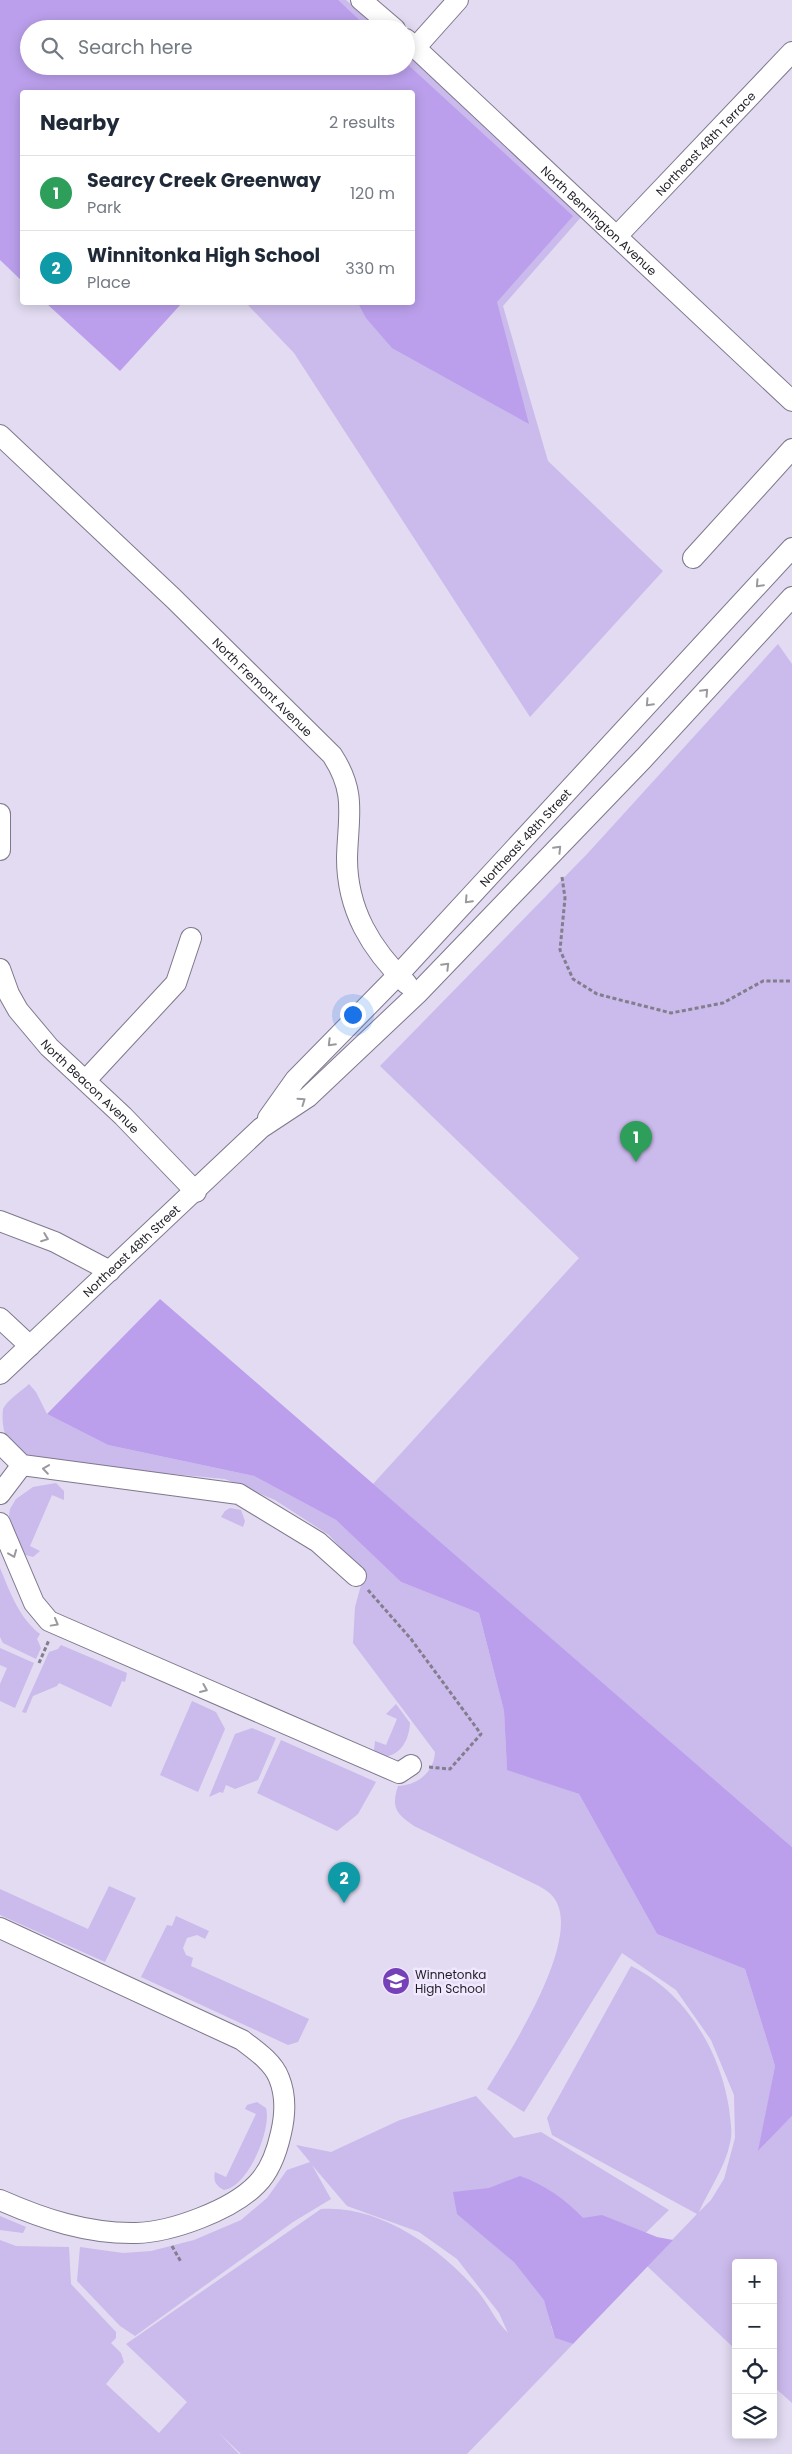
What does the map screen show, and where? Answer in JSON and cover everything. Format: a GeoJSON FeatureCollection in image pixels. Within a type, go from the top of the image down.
{"type":"FeatureCollection","features":[{"type":"Feature","properties":{"kind":"street"},"geometry":{"type":"LineString","coordinates":[[361,0],[384,20]]}},
{"type":"Feature","properties":{"kind":"street"},"geometry":{"type":"LineString","coordinates":[[415,39],[458,0]]}},
{"type":"Feature","properties":{"kind":"street","name":"North Bennington Avenue"},"geometry":{"type":"LineString","coordinates":[[415,47],[792,401]]}},
{"type":"Feature","properties":{"kind":"street","name":"Northeast 48th Terrace"},"geometry":{"type":"LineString","coordinates":[[617,236],[792,52]]}},
{"type":"Feature","properties":{"kind":"street","name":"North Fremont Avenue"},"geometry":{"type":"LineString","coordinates":[[0,435],[173,598],[332,755],[344,776],[351,800],[347,858],[348,882],[353,906],[362,929],[375,949],[418,994]]}},
{"type":"Feature","properties":{"kind":"street"},"geometry":{"type":"LineString","coordinates":[[692,558],[792,449]]}},
{"type":"Feature","properties":{"kind":"street","name":"Northeast 48th Street"},"geometry":{"type":"LineString","coordinates":[[262,1128],[295,1080],[398,975],[792,548]]}},
{"type":"Feature","properties":{"kind":"street","name":"Northeast 48th Street"},"geometry":{"type":"LineString","coordinates":[[0,1374],[262,1128],[308,1096],[418,994],[658,743],[792,597]]}},
{"type":"Feature","properties":{"kind":"street"},"geometry":{"type":"LineString","coordinates":[[633,721],[658,743]]}},
{"type":"Feature","properties":{"kind":"street"},"geometry":{"type":"LineString","coordinates":[[0,814],[0,850]]}},
{"type":"Feature","properties":{"kind":"street"},"geometry":{"type":"LineString","coordinates":[[86,1080],[176,983],[191,938]]}},
{"type":"Feature","properties":{"kind":"street","name":"North Beacon Avenue"},"geometry":{"type":"LineString","coordinates":[[0,969],[8,994],[18,1010],[50,1047],[86,1080],[196,1192]]}},
{"type":"Feature","properties":{"kind":"street"},"geometry":{"type":"LineString","coordinates":[[0,1221],[55,1242],[110,1272]]}},
{"type":"Feature","properties":{"kind":"street"},"geometry":{"type":"LineString","coordinates":[[0,1318],[30,1346]]}},
{"type":"Feature","properties":{"kind":"street"},"geometry":{"type":"LineString","coordinates":[[0,1443],[22,1465],[239,1494],[318,1542],[356,1576]]}},
{"type":"Feature","properties":{"kind":"street"},"geometry":{"type":"LineString","coordinates":[[0,1494],[22,1465]]}},
{"type":"Feature","properties":{"kind":"street"},"geometry":{"type":"LineString","coordinates":[[0,1523],[34,1603],[50,1621],[399,1773],[411,1765]]}},
{"type":"Feature","properties":{"kind":"street"},"geometry":{"type":"LineString","coordinates":[[0,1928],[242,2040],[264,2057],[279,2077],[286,2115],[276,2155],[258,2184],[226,2206],[188,2223],[136,2233],[79,2228],[26,2212],[0,2200]]}},
{"type":"Feature","properties":{"kind":"path"},"geometry":{"type":"LineString","coordinates":[[562,877],[565,898],[560,950],[573,979],[597,994],[671,1013],[723,1003],[763,981],[792,981]]}},
{"type":"Feature","properties":{"kind":"path"},"geometry":{"type":"LineString","coordinates":[[356,1576],[411,1640],[480,1734],[450,1769],[411,1765]]}},
{"type":"Feature","properties":{"kind":"path"},"geometry":{"type":"LineString","coordinates":[[39,1663],[50,1637]]}},
{"type":"Feature","properties":{"kind":"path"},"geometry":{"type":"LineString","coordinates":[[170,2243],[181,2262]]}},
{"type":"Feature","properties":{"kind":"shaded area"},"geometry":{"type":"Polygon","coordinates":[[[0,0],[346,0],[368,20],[20,20],[20,68],[0,48],[0,0]]]}},
{"type":"Feature","properties":{"kind":"shaded area"},"geometry":{"type":"Polygon","coordinates":[[[0,0],[338,0],[359,20],[20,20],[20,75],[415,75],[415,71],[573,216],[497,302],[529,424],[392,348],[366,318],[359,305],[415,305],[415,90],[20,90],[20,279],[0,260],[0,0]]]}},
{"type":"Feature","properties":{"kind":"shaded area"},"geometry":{"type":"Polygon","coordinates":[[[415,62],[582,216],[503,306],[548,461],[663,571],[530,717],[294,353],[248,305],[415,305],[415,90],[41,90],[26,75],[415,75],[415,62]]]}},
{"type":"Feature","properties":{"kind":"shaded area"},"geometry":{"type":"Polygon","coordinates":[[[48,305],[180,305],[120,371],[48,305]]]}},
{"type":"Feature","properties":{"kind":"shaded area"},"geometry":{"type":"Polygon","coordinates":[[[778,644],[792,664],[792,1847],[373,1484],[579,1258],[380,1066],[588,853],[778,644]]]}},
{"type":"Feature","properties":{"kind":"shaded area"},"geometry":{"type":"Polygon","coordinates":[[[160,1299],[792,1847],[792,2116],[758,2151],[775,2066],[745,1969],[657,1934],[579,1794],[507,1770],[504,1711],[479,1613],[401,1582],[336,1520],[254,1476],[108,1445],[47,1414],[160,1299]]]}},
{"type":"Feature","properties":{"kind":"shaded area"},"geometry":{"type":"Polygon","coordinates":[[[29,1384],[36,1392],[47,1414],[108,1445],[254,1476],[336,1520],[401,1582],[479,1613],[504,1711],[507,1769],[579,1794],[657,1934],[745,1969],[775,2066],[759,2150],[792,2116],[792,2403],[777,2390],[777,2259],[732,2259],[732,2346],[647,2266],[697,2214],[552,2135],[547,2118],[631,1966],[650,1977],[668,1991],[697,2025],[717,2065],[729,2108],[731,2139],[728,2152],[721,2170],[699,2212],[711,2200],[724,2179],[735,2138],[734,2095],[711,2040],[676,1990],[622,1953],[524,2112],[487,2089],[526,2023],[552,1967],[559,1940],[561,1916],[554,1898],[539,1886],[414,1826],[399,1813],[395,1805],[398,1786],[412,1783],[428,1772],[435,1752],[353,1643],[355,1607],[364,1574],[329,1535],[275,1500],[225,1479],[36,1461],[14,1447],[6,1435],[3,1409],[11,1399],[29,1384]]]}},
{"type":"Feature","properties":{"kind":"shaded area"},"geometry":{"type":"Polygon","coordinates":[[[56,1483],[64,1491],[64,1500],[52,1495],[30,1546],[40,1551],[33,1557],[22,1554],[8,1522],[10,1509],[16,1499],[33,1487],[56,1483]]]}},
{"type":"Feature","properties":{"kind":"shaded area"},"geometry":{"type":"Polygon","coordinates":[[[230,1508],[241,1510],[245,1521],[243,1527],[221,1517],[230,1508]]]}},
{"type":"Feature","properties":{"kind":"shaded area"},"geometry":{"type":"Polygon","coordinates":[[[0,1568],[21,1612],[40,1634],[37,1639],[41,1648],[36,1659],[3,1643],[0,1637],[0,1568]]]}},
{"type":"Feature","properties":{"kind":"shaded area"},"geometry":{"type":"Polygon","coordinates":[[[61,1645],[127,1673],[125,1682],[122,1681],[111,1707],[59,1683],[57,1686],[33,1696],[26,1713],[22,1712],[49,1652],[58,1649],[61,1645]]]}},
{"type":"Feature","properties":{"kind":"shaded area"},"geometry":{"type":"Polygon","coordinates":[[[0,1648],[34,1663],[15,1708],[0,1701],[0,1684],[7,1668],[0,1665],[0,1648]]]}},
{"type":"Feature","properties":{"kind":"shaded area"},"geometry":{"type":"Polygon","coordinates":[[[192,1701],[216,1712],[225,1729],[198,1792],[160,1775],[192,1701]]]}},
{"type":"Feature","properties":{"kind":"shaded area"},"geometry":{"type":"Polygon","coordinates":[[[396,1704],[410,1723],[408,1735],[399,1750],[394,1754],[382,1757],[374,1750],[375,1741],[386,1745],[397,1719],[386,1714],[396,1704]]]}},
{"type":"Feature","properties":{"kind":"shaded area"},"geometry":{"type":"Polygon","coordinates":[[[252,1728],[276,1738],[258,1780],[235,1789],[226,1785],[223,1793],[220,1792],[209,1797],[235,1734],[252,1728]]]}},
{"type":"Feature","properties":{"kind":"shaded area"},"geometry":{"type":"Polygon","coordinates":[[[281,1740],[376,1782],[358,1814],[337,1831],[257,1793],[281,1740]]]}},
{"type":"Feature","properties":{"kind":"shaded area"},"geometry":{"type":"Polygon","coordinates":[[[109,1886],[136,1898],[105,1962],[0,1915],[0,1889],[88,1929],[109,1886]]]}},
{"type":"Feature","properties":{"kind":"shaded area"},"geometry":{"type":"Polygon","coordinates":[[[176,1916],[209,1931],[205,1939],[197,1935],[187,1938],[183,1948],[186,1955],[193,1958],[191,1966],[309,2019],[298,2042],[288,2045],[141,1977],[167,1925],[172,1926],[176,1916]]]}},
{"type":"Feature","properties":{"kind":"shaded area"},"geometry":{"type":"Polygon","coordinates":[[[476,2096],[514,2138],[541,2132],[669,2210],[551,2326],[555,2338],[573,2344],[467,2454],[241,2454],[219,2433],[239,2454],[0,2454],[0,2240],[16,2246],[69,2247],[71,2284],[116,2332],[116,2338],[111,2343],[121,2353],[124,2362],[106,2384],[159,2433],[187,2402],[126,2344],[321,2209],[343,2209],[365,2214],[409,2233],[429,2246],[465,2277],[508,2333],[499,2313],[457,2259],[419,2232],[347,2206],[312,2165],[331,2199],[293,2222],[135,2336],[120,2326],[77,2281],[80,2247],[123,2253],[151,2251],[194,2240],[241,2220],[267,2198],[287,2170],[310,2162],[296,2145],[331,2152],[400,2120],[476,2096]]]}},
{"type":"Feature","properties":{"kind":"shaded area"},"geometry":{"type":"Polygon","coordinates":[[[257,2102],[266,2108],[267,2117],[262,2142],[242,2179],[224,2190],[216,2183],[214,2178],[215,2172],[226,2177],[256,2114],[245,2109],[247,2105],[257,2102]]]}},
{"type":"Feature","properties":{"kind":"shaded area"},"geometry":{"type":"Polygon","coordinates":[[[520,2176],[554,2193],[583,2218],[602,2215],[657,2237],[673,2240],[573,2344],[555,2338],[544,2300],[514,2262],[457,2214],[453,2192],[489,2188],[520,2176]]]}},
{"type":"Feature","properties":{"kind":"shaded area"},"geometry":{"type":"Polygon","coordinates":[[[0,2216],[26,2227],[23,2233],[0,2230],[0,2216]]]}},
{"type":"Feature","properties":{"kind":"place","name":"Searcy Creek Greenway"},"geometry":{"type":"Point","coordinates":[636,1162]}},
{"type":"Feature","properties":{"kind":"place","name":"Winnitonka High School"},"geometry":{"type":"Point","coordinates":[344,1903]}},
{"type":"Feature","properties":{"kind":"place","name":"Winnetonka High School"},"geometry":{"type":"Point","coordinates":[396,1981]}}]}
